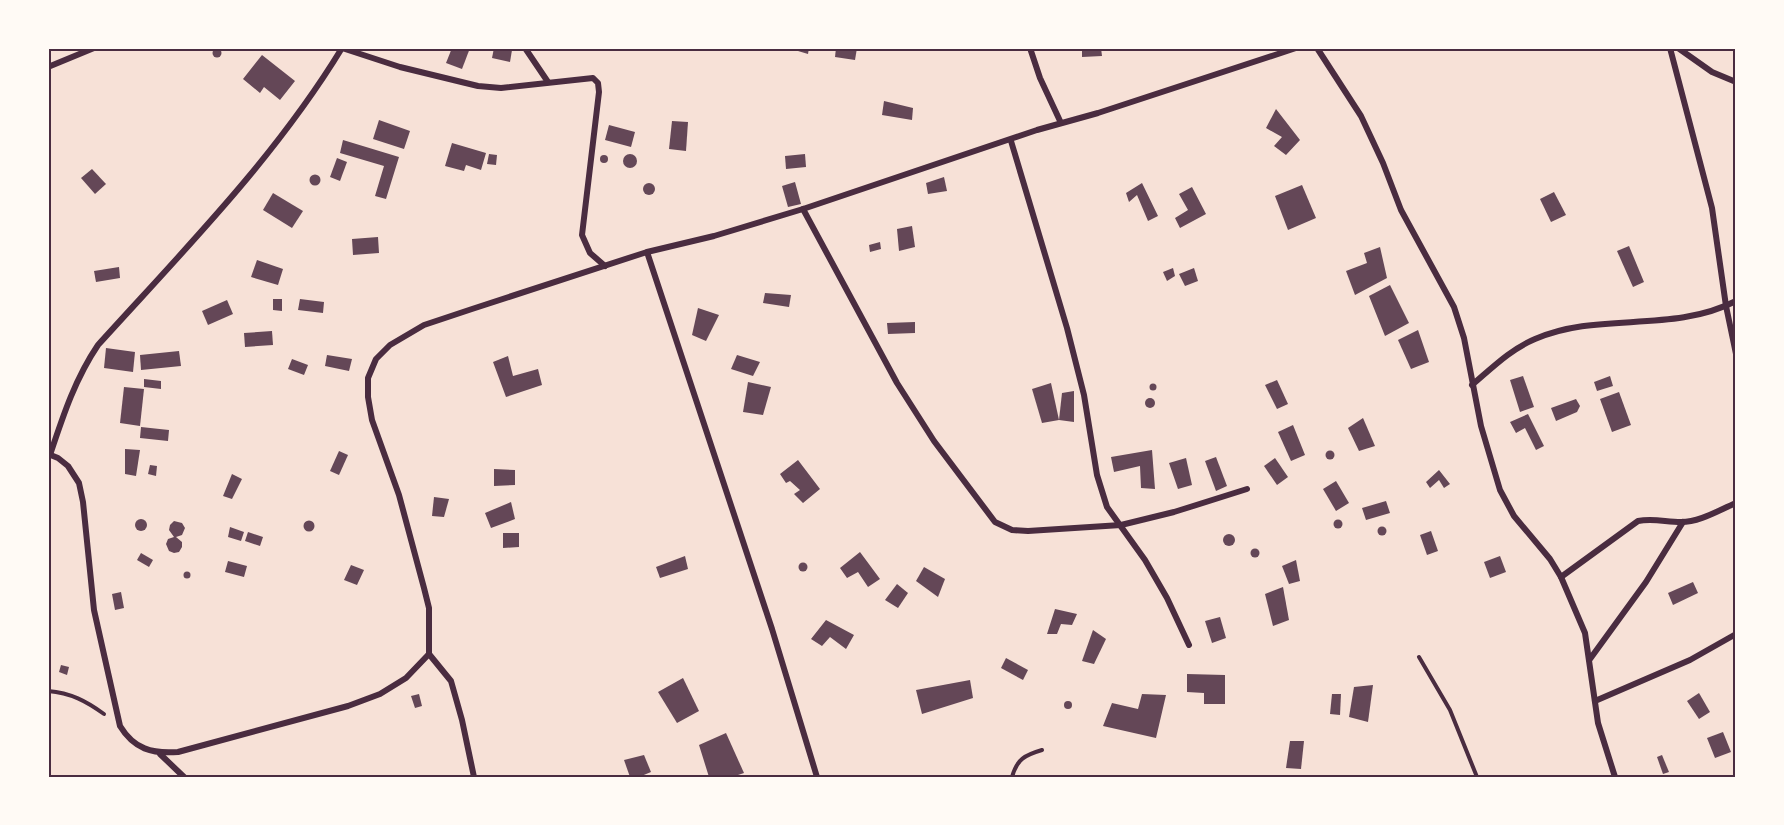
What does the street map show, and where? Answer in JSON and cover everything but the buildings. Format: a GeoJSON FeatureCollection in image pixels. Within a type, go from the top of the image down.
{"type":"FeatureCollection","features":[{"type":"Feature","properties":{"kind":"street"},"geometry":{"type":"LineString","coordinates":[[48,67],[94,48]]}},
{"type":"Feature","properties":{"kind":"street"},"geometry":{"type":"LineString","coordinates":[[184,777],[160,754],[140,747],[127,737],[120,726],[94,610],[79,483],[68,466],[49,455],[79,376],[98,345],[208,226],[287,127],[342,48],[400,67],[478,86],[501,88],[593,78],[598,83],[599,92],[582,235],[590,253],[605,266]]}},
{"type":"Feature","properties":{"kind":"street"},"geometry":{"type":"LineString","coordinates":[[525,48],[548,82]]}},
{"type":"Feature","properties":{"kind":"street"},"geometry":{"type":"LineString","coordinates":[[1030,48],[1040,78],[1061,123]]}},
{"type":"Feature","properties":{"kind":"street"},"geometry":{"type":"LineString","coordinates":[[474,777],[451,681],[429,654],[429,608],[399,495],[372,420],[368,397],[368,378],[376,359],[390,345],[424,325],[646,252],[714,236],[803,209],[1296,48]]}},
{"type":"Feature","properties":{"kind":"street"},"geometry":{"type":"LineString","coordinates":[[1317,48],[1361,116],[1401,210],[1454,308],[1464,338],[1481,426],[1500,490],[1514,516],[1550,559],[1561,577],[1586,633],[1598,723],[1615,777]]}},
{"type":"Feature","properties":{"kind":"street"},"geometry":{"type":"LineString","coordinates":[[1670,48],[1712,208],[1726,306],[1736,354]]}},
{"type":"Feature","properties":{"kind":"street"},"geometry":{"type":"LineString","coordinates":[[1678,48],[1712,72],[1736,82]]}},
{"type":"Feature","properties":{"kind":"street"},"geometry":{"type":"LineString","coordinates":[[1011,141],[1079,373],[1097,475],[1107,507],[1156,579],[1189,645]]}},
{"type":"Feature","properties":{"kind":"street"},"geometry":{"type":"LineString","coordinates":[[803,209],[897,383],[934,441],[995,522],[1012,530],[1028,531],[1121,525],[1174,512],[1247,489]]}},
{"type":"Feature","properties":{"kind":"street"},"geometry":{"type":"LineString","coordinates":[[646,252],[762,598],[816,777]]}},
{"type":"Feature","properties":{"kind":"street"},"geometry":{"type":"LineString","coordinates":[[1472,384],[1514,350],[1534,339],[1557,331],[1590,325],[1689,317],[1736,301]]}},
{"type":"Feature","properties":{"kind":"street"},"geometry":{"type":"LineString","coordinates":[[1561,577],[1638,521],[1650,519],[1683,522],[1700,519],[1736,503]]}},
{"type":"Feature","properties":{"kind":"street"},"geometry":{"type":"LineString","coordinates":[[1590,659],[1646,582],[1683,522]]}},
{"type":"Feature","properties":{"kind":"street"},"geometry":{"type":"LineString","coordinates":[[1595,701],[1690,660],[1736,634]]}},
{"type":"Feature","properties":{"kind":"street"},"geometry":{"type":"LineString","coordinates":[[160,754],[178,752],[348,706],[380,694],[406,678],[429,654]]}},
{"type":"Feature","properties":{"kind":"path"},"geometry":{"type":"LineString","coordinates":[[1419,657],[1450,710],[1477,777]]}},
{"type":"Feature","properties":{"kind":"path"},"geometry":{"type":"LineString","coordinates":[[48,691],[65,692],[81,698],[120,726]]}},
{"type":"Feature","properties":{"kind":"path"},"geometry":{"type":"LineString","coordinates":[[1012,777],[1020,759],[1042,750]]}}]}
